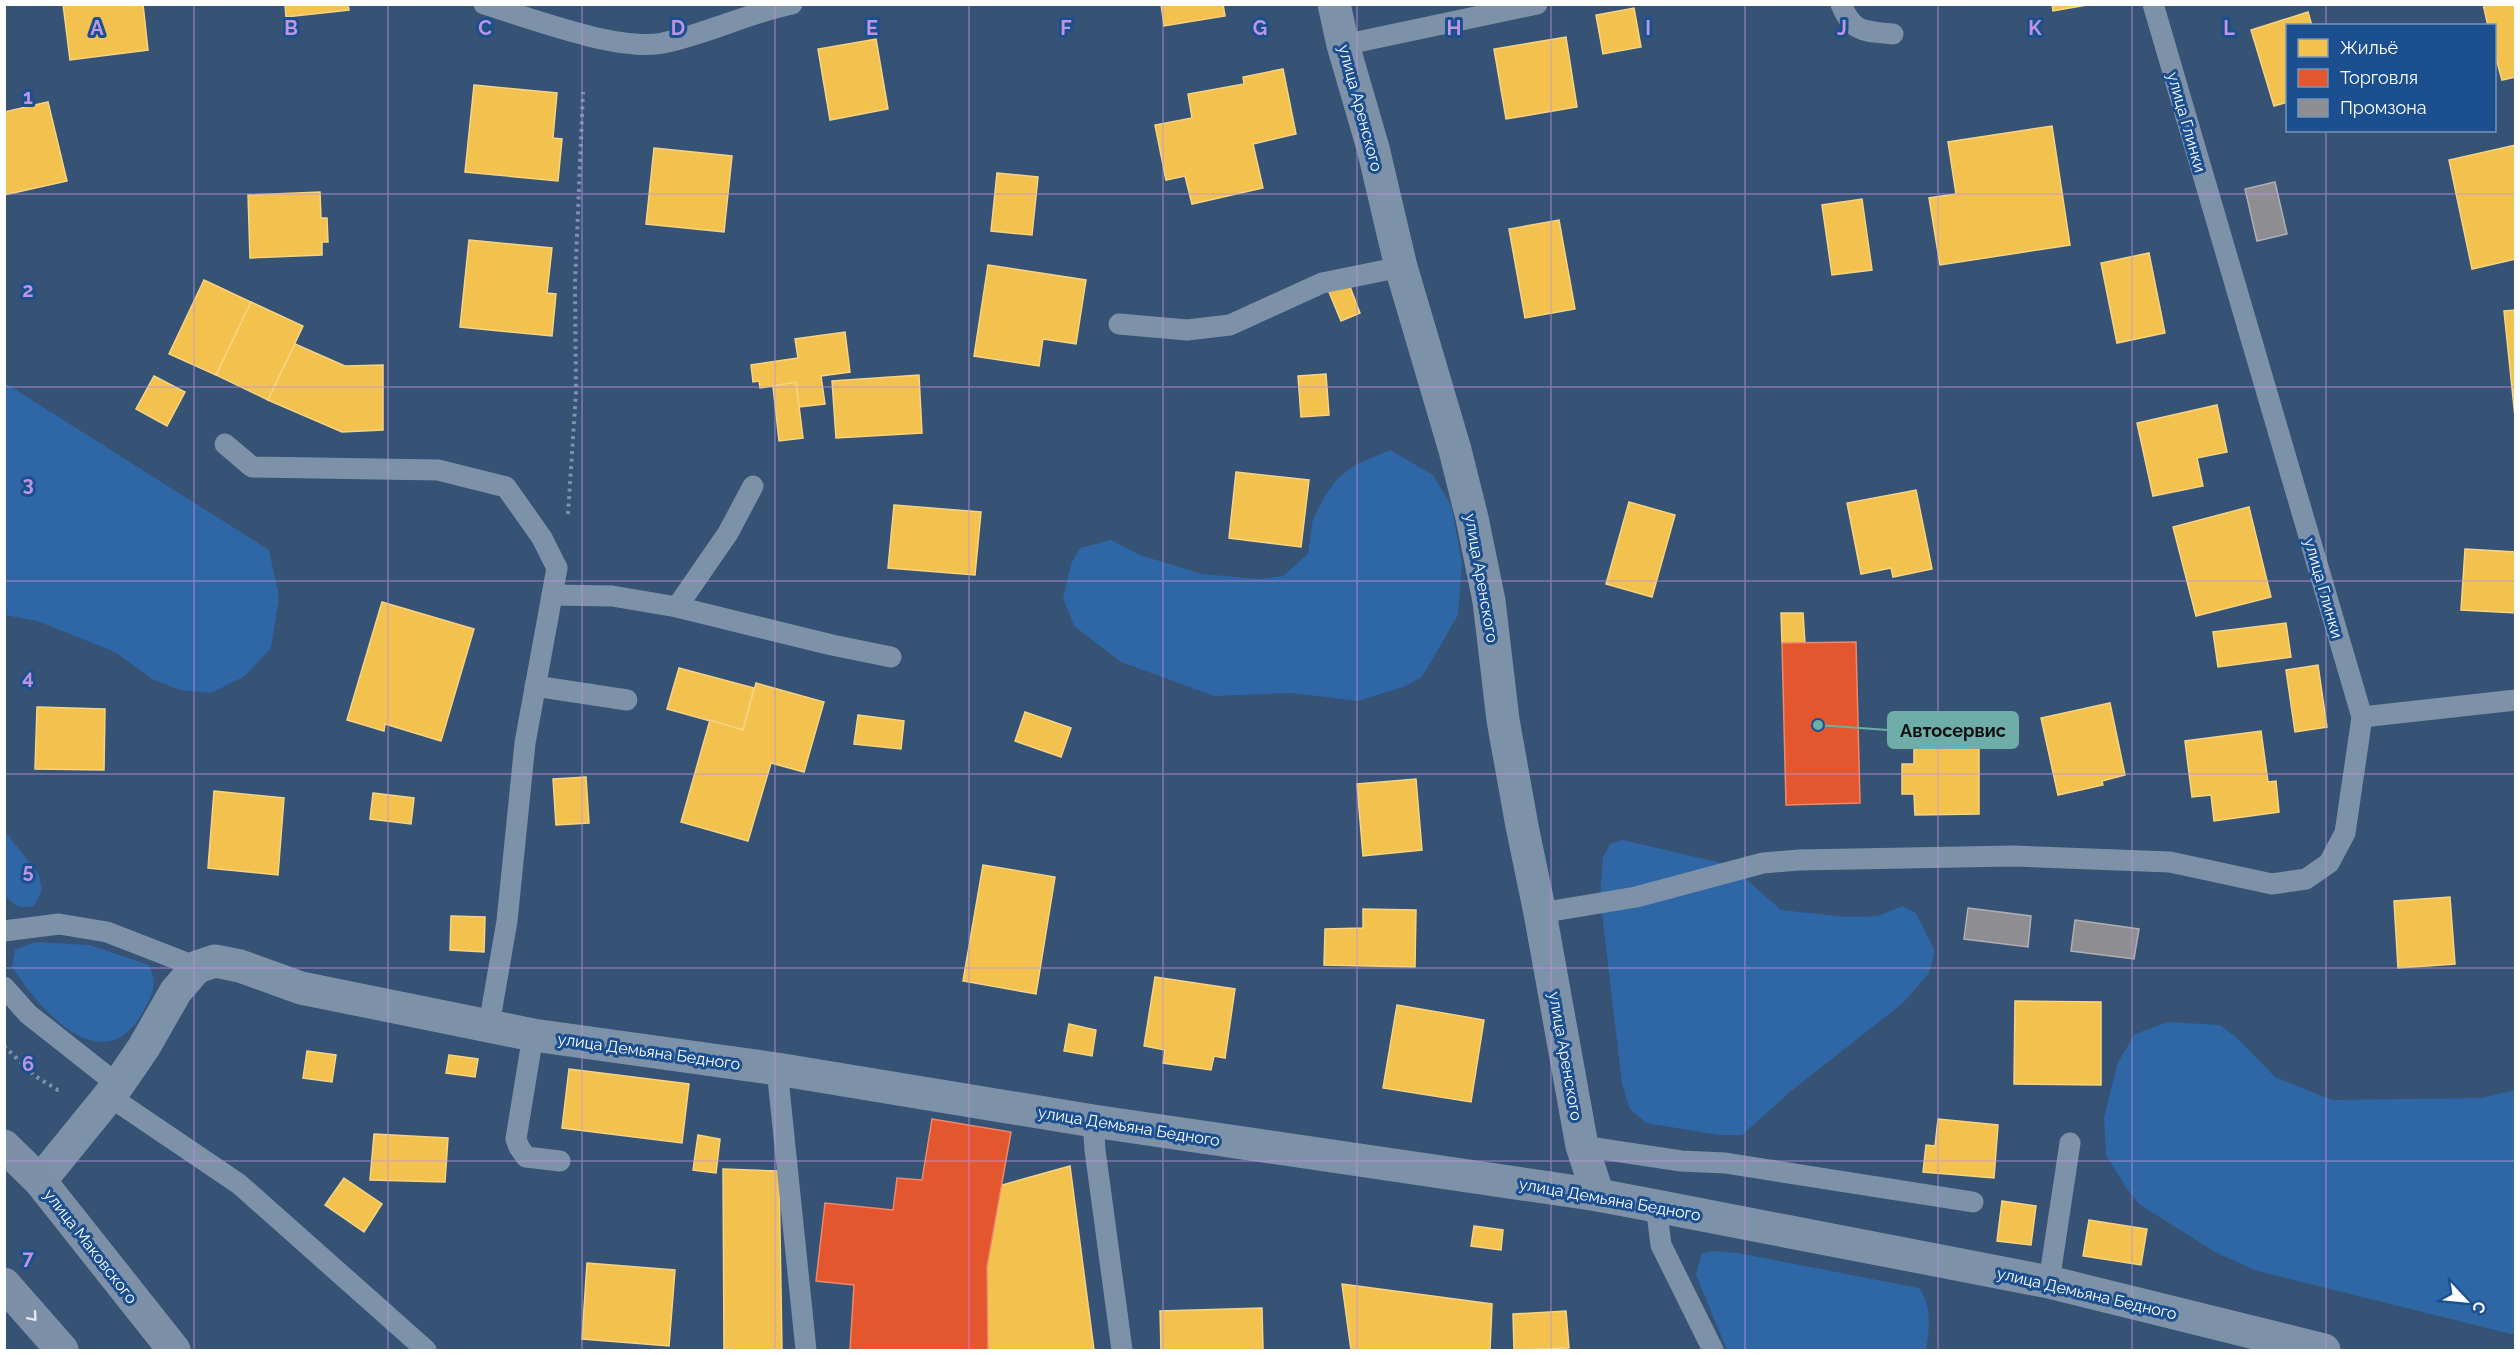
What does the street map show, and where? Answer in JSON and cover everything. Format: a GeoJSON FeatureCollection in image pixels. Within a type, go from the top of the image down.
{"type":"FeatureCollection","features":[{"type":"Feature","properties":{"kind":"highway","name":"улица Маковского"},"geometry":{"type":"LineString","coordinates":[[4,1146],[40,1181],[174,1350]]}},
{"type":"Feature","properties":{"kind":"highway"},"geometry":{"type":"LineString","coordinates":[[4,1284],[62,1350]]}},
{"type":"Feature","properties":{"kind":"street","name":"улица Аренского"},"geometry":{"type":"LineString","coordinates":[[1334,4],[1343,45],[1373,148],[1401,267],[1455,450],[1472,518],[1489,601],[1503,720],[1521,826],[1540,913],[1582,1146],[1598,1195]]}},
{"type":"Feature","properties":{"kind":"street","name":"улица Демьяна Бедного"},"geometry":{"type":"LineString","coordinates":[[197,967],[215,961],[224,962],[301,988],[533,1035],[777,1069],[1093,1121],[1598,1195],[2049,1282],[2324,1350]]}},
{"type":"Feature","properties":{"kind":"street"},"geometry":{"type":"LineString","coordinates":[[40,1181],[114,1091],[144,1047],[176,991],[197,967]]}},
{"type":"Feature","properties":{"kind":"lane"},"geometry":{"type":"LineString","coordinates":[[484,4],[613,41],[637,45],[663,43],[792,4]]}},
{"type":"Feature","properties":{"kind":"lane"},"geometry":{"type":"LineString","coordinates":[[1343,45],[1537,4]]}},
{"type":"Feature","properties":{"kind":"lane"},"geometry":{"type":"LineString","coordinates":[[1841,4],[1847,19],[1858,30],[1893,34]]}},
{"type":"Feature","properties":{"kind":"lane","name":"улица Глинки"},"geometry":{"type":"LineString","coordinates":[[1540,913],[1636,897],[1763,863],[2013,856],[2170,862],[2272,884],[2306,879],[2329,863],[2345,833],[2362,717],[2153,4]]}},
{"type":"Feature","properties":{"kind":"lane"},"geometry":{"type":"LineString","coordinates":[[1119,324],[1187,330],[1230,325],[1323,283],[1401,267]]}},
{"type":"Feature","properties":{"kind":"lane"},"geometry":{"type":"LineString","coordinates":[[225,444],[252,467],[438,470],[506,487],[542,538],[557,568],[525,743],[507,921],[489,1025]]}},
{"type":"Feature","properties":{"kind":"lane"},"geometry":{"type":"LineString","coordinates":[[677,607],[728,533],[753,486]]}},
{"type":"Feature","properties":{"kind":"lane"},"geometry":{"type":"LineString","coordinates":[[552,595],[612,596],[677,607],[891,657]]}},
{"type":"Feature","properties":{"kind":"lane"},"geometry":{"type":"LineString","coordinates":[[535,686],[627,700]]}},
{"type":"Feature","properties":{"kind":"lane"},"geometry":{"type":"LineString","coordinates":[[2362,717],[2516,700]]}},
{"type":"Feature","properties":{"kind":"lane"},"geometry":{"type":"LineString","coordinates":[[4,931],[59,924],[107,932],[197,967]]}},
{"type":"Feature","properties":{"kind":"lane"},"geometry":{"type":"LineString","coordinates":[[4,987],[28,1014],[114,1091],[239,1184],[426,1350]]}},
{"type":"Feature","properties":{"kind":"lane"},"geometry":{"type":"LineString","coordinates":[[533,1035],[516,1139],[526,1157],[560,1161]]}},
{"type":"Feature","properties":{"kind":"lane"},"geometry":{"type":"LineString","coordinates":[[777,1069],[806,1350]]}},
{"type":"Feature","properties":{"kind":"lane"},"geometry":{"type":"LineString","coordinates":[[1093,1121],[1122,1350]]}},
{"type":"Feature","properties":{"kind":"lane"},"geometry":{"type":"LineString","coordinates":[[2049,1282],[2070,1143]]}},
{"type":"Feature","properties":{"kind":"lane"},"geometry":{"type":"LineString","coordinates":[[1582,1146],[1681,1161],[1725,1163],[1973,1202]]}},
{"type":"Feature","properties":{"kind":"lane"},"geometry":{"type":"LineString","coordinates":[[1656,1206],[1661,1245],[1713,1350]]}},
{"type":"Feature","properties":{"kind":"path"},"geometry":{"type":"LineString","coordinates":[[557,568],[565,538],[572,479],[576,393],[575,284],[583,93]]}},
{"type":"Feature","properties":{"kind":"shaded area"},"geometry":{"type":"Polygon","coordinates":[[[5,383],[269,550],[279,597],[271,648],[245,676],[211,693],[180,690],[152,679],[115,652],[37,621],[5,615],[5,383]]]}},
{"type":"Feature","properties":{"kind":"shaded area"},"geometry":{"type":"Polygon","coordinates":[[[1390,450],[1433,475],[1451,505],[1462,563],[1458,615],[1422,677],[1403,687],[1358,701],[1293,693],[1214,696],[1121,662],[1074,626],[1063,598],[1071,564],[1080,548],[1111,540],[1140,555],[1202,574],[1258,579],[1283,576],[1308,554],[1313,519],[1326,494],[1339,477],[1357,464],[1390,450]]]}},
{"type":"Feature","properties":{"kind":"shaded area"},"geometry":{"type":"Polygon","coordinates":[[[4,830],[39,875],[42,890],[34,906],[18,906],[5,895],[4,830]]]}},
{"type":"Feature","properties":{"kind":"shaded area"},"geometry":{"type":"Polygon","coordinates":[[[1623,840],[1730,865],[1781,910],[1847,917],[1878,916],[1902,906],[1916,913],[1935,951],[1929,973],[1903,1003],[1791,1091],[1742,1135],[1719,1135],[1646,1123],[1630,1109],[1622,1084],[1600,897],[1603,858],[1610,844],[1623,840]]]}},
{"type":"Feature","properties":{"kind":"shaded area"},"geometry":{"type":"Polygon","coordinates":[[[35,942],[90,945],[149,965],[154,982],[152,992],[145,1008],[129,1030],[111,1041],[93,1041],[74,1033],[56,1020],[24,985],[12,967],[15,950],[35,942]]]}},
{"type":"Feature","properties":{"kind":"shaded area"},"geometry":{"type":"Polygon","coordinates":[[[2168,1022],[2220,1025],[2236,1037],[2275,1077],[2332,1100],[2481,1098],[2515,1090],[2515,1335],[2254,1270],[2215,1252],[2139,1204],[2106,1155],[2104,1117],[2118,1062],[2135,1034],[2168,1022]]]}},
{"type":"Feature","properties":{"kind":"shaded area"},"geometry":{"type":"Polygon","coordinates":[[[1716,1251],[1738,1253],[1919,1288],[1928,1310],[1926,1350],[1727,1350],[1696,1275],[1702,1253],[1716,1251]]]}},
{"type":"Feature","properties":{"kind":"building: Жильё"},"geometry":{"type":"Polygon","coordinates":[[[63,4],[143,4],[148,50],[70,60],[63,4]]]}},
{"type":"Feature","properties":{"kind":"building: Жильё"},"geometry":{"type":"Polygon","coordinates":[[[285,4],[348,4],[349,10],[286,17],[285,4]]]}},
{"type":"Feature","properties":{"kind":"building: Жильё"},"geometry":{"type":"Polygon","coordinates":[[[1161,4],[1223,4],[1225,16],[1164,26],[1161,4]]]}},
{"type":"Feature","properties":{"kind":"building: Жильё"},"geometry":{"type":"Polygon","coordinates":[[[2052,4],[2093,4],[2053,11],[2052,4]]]}},
{"type":"Feature","properties":{"kind":"building: Жильё"},"geometry":{"type":"Polygon","coordinates":[[[2483,4],[2516,4],[2516,77],[2502,80],[2496,58],[2496,24],[2488,24],[2483,4]]]}},
{"type":"Feature","properties":{"kind":"building: Жильё"},"geometry":{"type":"Polygon","coordinates":[[[1634,8],[1641,47],[1603,54],[1596,15],[1634,8]]]}},
{"type":"Feature","properties":{"kind":"building: Жильё"},"geometry":{"type":"Polygon","coordinates":[[[2308,12],[2311,24],[2286,24],[2286,103],[2274,106],[2251,30],[2308,12]]]}},
{"type":"Feature","properties":{"kind":"building: Жильё"},"geometry":{"type":"Polygon","coordinates":[[[1566,37],[1577,107],[1506,119],[1494,49],[1566,37]]]}},
{"type":"Feature","properties":{"kind":"building: Жильё"},"geometry":{"type":"Polygon","coordinates":[[[876,39],[888,109],[830,120],[818,49],[876,39]]]}},
{"type":"Feature","properties":{"kind":"building: Жильё"},"geometry":{"type":"Polygon","coordinates":[[[1283,69],[1296,134],[1253,144],[1263,188],[1192,204],[1185,176],[1166,180],[1155,125],[1192,118],[1188,94],[1244,84],[1243,77],[1283,69]]]}},
{"type":"Feature","properties":{"kind":"building: Жильё"},"geometry":{"type":"Polygon","coordinates":[[[474,85],[557,93],[553,138],[562,139],[558,181],[465,172],[474,85]]]}},
{"type":"Feature","properties":{"kind":"building: Жильё"},"geometry":{"type":"Polygon","coordinates":[[[48,102],[67,181],[4,195],[4,112],[48,102]]]}},
{"type":"Feature","properties":{"kind":"building: Жильё"},"geometry":{"type":"Polygon","coordinates":[[[2052,126],[2070,245],[1940,265],[1929,198],[1956,194],[1948,142],[2052,126]]]}},
{"type":"Feature","properties":{"kind":"building: Жильё"},"geometry":{"type":"Polygon","coordinates":[[[2516,145],[2516,259],[2472,269],[2449,160],[2516,145]]]}},
{"type":"Feature","properties":{"kind":"building: Жильё"},"geometry":{"type":"Polygon","coordinates":[[[654,148],[732,156],[724,232],[646,224],[654,148]]]}},
{"type":"Feature","properties":{"kind":"building: Жильё"},"geometry":{"type":"Polygon","coordinates":[[[997,173],[1038,177],[1032,235],[991,231],[997,173]]]}},
{"type":"Feature","properties":{"kind":"building: Жильё"},"geometry":{"type":"Polygon","coordinates":[[[320,192],[321,218],[327,218],[328,242],[322,242],[322,255],[250,258],[248,195],[320,192]]]}},
{"type":"Feature","properties":{"kind":"building: Жильё"},"geometry":{"type":"Polygon","coordinates":[[[1862,199],[1872,270],[1832,275],[1822,205],[1862,199]]]}},
{"type":"Feature","properties":{"kind":"building: Жильё"},"geometry":{"type":"Polygon","coordinates":[[[1559,220],[1575,309],[1525,318],[1509,229],[1559,220]]]}},
{"type":"Feature","properties":{"kind":"building: Жильё"},"geometry":{"type":"Polygon","coordinates":[[[469,240],[552,248],[547,293],[556,294],[552,336],[460,327],[469,240]]]}},
{"type":"Feature","properties":{"kind":"building: Жильё"},"geometry":{"type":"Polygon","coordinates":[[[2149,253],[2165,333],[2117,343],[2101,263],[2149,253]]]}},
{"type":"Feature","properties":{"kind":"building: Жильё"},"geometry":{"type":"Polygon","coordinates":[[[988,265],[1086,280],[1076,344],[1043,339],[1039,366],[974,356],[988,265]]]}},
{"type":"Feature","properties":{"kind":"building: Жильё"},"geometry":{"type":"Polygon","coordinates":[[[204,280],[251,302],[216,375],[169,354],[204,280]]]}},
{"type":"Feature","properties":{"kind":"building: Жильё"},"geometry":{"type":"Polygon","coordinates":[[[1349,284],[1360,313],[1341,321],[1329,292],[1349,284]]]}},
{"type":"Feature","properties":{"kind":"building: Жильё"},"geometry":{"type":"Polygon","coordinates":[[[251,302],[303,326],[268,400],[216,375],[251,302]]]}},
{"type":"Feature","properties":{"kind":"building: Жильё"},"geometry":{"type":"Polygon","coordinates":[[[2516,310],[2516,417],[2515,417],[2504,311],[2516,310]]]}},
{"type":"Feature","properties":{"kind":"building: Жильё"},"geometry":{"type":"Polygon","coordinates":[[[845,332],[850,372],[821,376],[825,404],[799,407],[796,382],[760,388],[759,381],[753,382],[751,365],[798,358],[795,339],[845,332]]]}},
{"type":"Feature","properties":{"kind":"building: Жильё"},"geometry":{"type":"Polygon","coordinates":[[[295,344],[345,366],[383,365],[383,430],[342,432],[268,400],[295,344]]]}},
{"type":"Feature","properties":{"kind":"building: Жильё"},"geometry":{"type":"Polygon","coordinates":[[[1326,374],[1329,415],[1301,417],[1298,376],[1326,374]]]}},
{"type":"Feature","properties":{"kind":"building: Жильё"},"geometry":{"type":"Polygon","coordinates":[[[919,375],[922,433],[836,438],[832,381],[919,375]]]}},
{"type":"Feature","properties":{"kind":"building: Жильё"},"geometry":{"type":"Polygon","coordinates":[[[154,376],[185,392],[167,426],[136,409],[154,376]]]}},
{"type":"Feature","properties":{"kind":"building: Жильё"},"geometry":{"type":"Polygon","coordinates":[[[796,382],[803,438],[779,441],[773,386],[796,382]]]}},
{"type":"Feature","properties":{"kind":"building: Жильё"},"geometry":{"type":"Polygon","coordinates":[[[2217,405],[2227,452],[2197,458],[2203,486],[2153,496],[2137,423],[2217,405]]]}},
{"type":"Feature","properties":{"kind":"building: Жильё"},"geometry":{"type":"Polygon","coordinates":[[[1236,472],[1309,480],[1301,547],[1229,538],[1236,472]]]}},
{"type":"Feature","properties":{"kind":"building: Жильё"},"geometry":{"type":"Polygon","coordinates":[[[1916,490],[1932,569],[1893,577],[1891,568],[1861,574],[1847,503],[1916,490]]]}},
{"type":"Feature","properties":{"kind":"building: Жильё"},"geometry":{"type":"Polygon","coordinates":[[[1629,502],[1675,515],[1652,597],[1606,584],[1629,502]]]}},
{"type":"Feature","properties":{"kind":"building: Жильё"},"geometry":{"type":"Polygon","coordinates":[[[894,505],[981,512],[975,575],[888,568],[894,505]]]}},
{"type":"Feature","properties":{"kind":"building: Жильё"},"geometry":{"type":"Polygon","coordinates":[[[2249,507],[2271,597],[2196,616],[2173,527],[2249,507]]]}},
{"type":"Feature","properties":{"kind":"building: Жильё"},"geometry":{"type":"Polygon","coordinates":[[[2465,549],[2516,552],[2516,613],[2461,610],[2465,549]]]}},
{"type":"Feature","properties":{"kind":"building: Жильё"},"geometry":{"type":"Polygon","coordinates":[[[382,602],[474,629],[441,741],[385,724],[384,731],[347,720],[382,602]]]}},
{"type":"Feature","properties":{"kind":"building: Жильё"},"geometry":{"type":"Polygon","coordinates":[[[1781,613],[1803,613],[1805,643],[1782,643],[1781,613]]]}},
{"type":"Feature","properties":{"kind":"building: Жильё"},"geometry":{"type":"Polygon","coordinates":[[[2286,623],[2291,657],[2218,667],[2213,632],[2286,623]]]}},
{"type":"Feature","properties":{"kind":"building: Жильё"},"geometry":{"type":"Polygon","coordinates":[[[2318,665],[2327,727],[2295,732],[2286,670],[2318,665]]]}},
{"type":"Feature","properties":{"kind":"building: Жильё"},"geometry":{"type":"Polygon","coordinates":[[[679,668],[754,688],[743,730],[667,709],[679,668]]]}},
{"type":"Feature","properties":{"kind":"building: Жильё"},"geometry":{"type":"Polygon","coordinates":[[[756,683],[824,702],[804,772],[771,763],[748,841],[681,822],[710,720],[743,730],[756,683]]]}},
{"type":"Feature","properties":{"kind":"building: Жильё"},"geometry":{"type":"Polygon","coordinates":[[[2110,703],[2125,775],[2102,781],[2103,785],[2058,795],[2041,718],[2110,703]]]}},
{"type":"Feature","properties":{"kind":"building: Жильё"},"geometry":{"type":"Polygon","coordinates":[[[37,707],[105,709],[104,770],[35,769],[37,707]]]}},
{"type":"Feature","properties":{"kind":"building: Жильё"},"geometry":{"type":"Polygon","coordinates":[[[1025,712],[1071,728],[1061,757],[1015,741],[1025,712]]]}},
{"type":"Feature","properties":{"kind":"building: Жильё"},"geometry":{"type":"Polygon","coordinates":[[[858,715],[904,721],[901,749],[854,744],[858,715]]]}},
{"type":"Feature","properties":{"kind":"building: Жильё"},"geometry":{"type":"Polygon","coordinates":[[[2261,731],[2268,782],[2276,781],[2279,812],[2214,821],[2211,795],[2192,797],[2185,741],[2261,731]]]}},
{"type":"Feature","properties":{"kind":"building: Жильё"},"geometry":{"type":"Polygon","coordinates":[[[1914,741],[1979,741],[1979,814],[1915,815],[1914,794],[1902,794],[1902,764],[1914,764],[1914,741]]]}},
{"type":"Feature","properties":{"kind":"building: Жильё"},"geometry":{"type":"Polygon","coordinates":[[[586,777],[589,823],[556,825],[553,779],[586,777]]]}},
{"type":"Feature","properties":{"kind":"building: Жильё"},"geometry":{"type":"Polygon","coordinates":[[[1416,779],[1422,850],[1363,856],[1357,784],[1416,779]]]}},
{"type":"Feature","properties":{"kind":"building: Жильё"},"geometry":{"type":"Polygon","coordinates":[[[214,791],[284,798],[278,875],[208,868],[214,791]]]}},
{"type":"Feature","properties":{"kind":"building: Жильё"},"geometry":{"type":"Polygon","coordinates":[[[373,793],[414,798],[411,824],[370,819],[373,793]]]}},
{"type":"Feature","properties":{"kind":"building: Жильё"},"geometry":{"type":"Polygon","coordinates":[[[983,865],[1055,877],[1036,994],[963,981],[983,865]]]}},
{"type":"Feature","properties":{"kind":"building: Жильё"},"geometry":{"type":"Polygon","coordinates":[[[2450,897],[2455,964],[2398,968],[2394,901],[2450,897]]]}},
{"type":"Feature","properties":{"kind":"building: Жильё"},"geometry":{"type":"Polygon","coordinates":[[[1363,909],[1416,910],[1415,967],[1324,965],[1325,929],[1363,928],[1363,909]]]}},
{"type":"Feature","properties":{"kind":"building: Жильё"},"geometry":{"type":"Polygon","coordinates":[[[451,916],[485,917],[484,952],[450,950],[451,916]]]}},
{"type":"Feature","properties":{"kind":"building: Жильё"},"geometry":{"type":"Polygon","coordinates":[[[1155,977],[1235,989],[1225,1058],[1214,1056],[1211,1070],[1163,1063],[1165,1050],[1144,1046],[1155,977]]]}},
{"type":"Feature","properties":{"kind":"building: Жильё"},"geometry":{"type":"Polygon","coordinates":[[[2015,1001],[2101,1002],[2101,1085],[2014,1084],[2015,1001]]]}},
{"type":"Feature","properties":{"kind":"building: Жильё"},"geometry":{"type":"Polygon","coordinates":[[[1397,1005],[1484,1020],[1471,1102],[1383,1088],[1397,1005]]]}},
{"type":"Feature","properties":{"kind":"building: Жильё"},"geometry":{"type":"Polygon","coordinates":[[[1069,1024],[1096,1030],[1092,1056],[1064,1051],[1069,1024]]]}},
{"type":"Feature","properties":{"kind":"building: Жильё"},"geometry":{"type":"Polygon","coordinates":[[[307,1051],[336,1055],[332,1082],[303,1078],[307,1051]]]}},
{"type":"Feature","properties":{"kind":"building: Жильё"},"geometry":{"type":"Polygon","coordinates":[[[449,1055],[478,1059],[475,1077],[446,1073],[449,1055]]]}},
{"type":"Feature","properties":{"kind":"building: Жильё"},"geometry":{"type":"Polygon","coordinates":[[[569,1069],[689,1084],[682,1143],[562,1128],[569,1069]]]}},
{"type":"Feature","properties":{"kind":"building: Жильё"},"geometry":{"type":"Polygon","coordinates":[[[1938,1119],[1998,1125],[1994,1178],[1923,1172],[1926,1145],[1935,1146],[1938,1119]]]}},
{"type":"Feature","properties":{"kind":"building: Жильё"},"geometry":{"type":"Polygon","coordinates":[[[374,1134],[448,1138],[445,1182],[370,1180],[374,1134]]]}},
{"type":"Feature","properties":{"kind":"building: Жильё"},"geometry":{"type":"Polygon","coordinates":[[[698,1135],[720,1139],[716,1173],[693,1170],[698,1135]]]}},
{"type":"Feature","properties":{"kind":"building: Жильё"},"geometry":{"type":"Polygon","coordinates":[[[1070,1166],[1094,1350],[988,1350],[987,1267],[1002,1185],[1070,1166]]]}},
{"type":"Feature","properties":{"kind":"building: Жильё"},"geometry":{"type":"Polygon","coordinates":[[[723,1169],[779,1171],[782,1350],[724,1350],[723,1169]]]}},
{"type":"Feature","properties":{"kind":"building: Жильё"},"geometry":{"type":"Polygon","coordinates":[[[344,1178],[382,1204],[364,1232],[325,1205],[344,1178]]]}},
{"type":"Feature","properties":{"kind":"building: Жильё"},"geometry":{"type":"Polygon","coordinates":[[[2002,1201],[2036,1206],[2031,1245],[1997,1241],[2002,1201]]]}},
{"type":"Feature","properties":{"kind":"building: Жильё"},"geometry":{"type":"Polygon","coordinates":[[[2089,1220],[2147,1229],[2141,1265],[2083,1256],[2089,1220]]]}},
{"type":"Feature","properties":{"kind":"building: Жильё"},"geometry":{"type":"Polygon","coordinates":[[[1474,1226],[1503,1230],[1501,1250],[1471,1246],[1474,1226]]]}},
{"type":"Feature","properties":{"kind":"building: Жильё"},"geometry":{"type":"Polygon","coordinates":[[[587,1263],[675,1270],[669,1346],[582,1339],[587,1263]]]}},
{"type":"Feature","properties":{"kind":"building: Жильё"},"geometry":{"type":"Polygon","coordinates":[[[1342,1284],[1492,1304],[1490,1350],[1351,1350],[1342,1284]]]}},
{"type":"Feature","properties":{"kind":"building: Жильё"},"geometry":{"type":"Polygon","coordinates":[[[1262,1308],[1263,1350],[1161,1350],[1160,1311],[1262,1308]]]}},
{"type":"Feature","properties":{"kind":"building: Жильё"},"geometry":{"type":"Polygon","coordinates":[[[1566,1311],[1569,1348],[1514,1350],[1513,1314],[1566,1311]]]}},
{"type":"Feature","properties":{"kind":"building: Торговля"},"geometry":{"type":"Polygon","coordinates":[[[1856,642],[1860,803],[1786,805],[1782,643],[1856,642]]]}},
{"type":"Feature","properties":{"kind":"building: Торговля"},"geometry":{"type":"Polygon","coordinates":[[[932,1119],[1011,1132],[987,1267],[988,1350],[850,1350],[854,1285],[816,1281],[825,1203],[893,1210],[897,1178],[922,1180],[932,1119]]]}},
{"type":"Feature","properties":{"kind":"building: Промзона"},"geometry":{"type":"Polygon","coordinates":[[[2275,182],[2287,234],[2257,241],[2245,189],[2275,182]]]}},
{"type":"Feature","properties":{"kind":"building: Промзона"},"geometry":{"type":"Polygon","coordinates":[[[1968,908],[2031,916],[2028,947],[1964,939],[1968,908]]]}},
{"type":"Feature","properties":{"kind":"building: Промзона"},"geometry":{"type":"Polygon","coordinates":[[[2075,920],[2139,929],[2134,959],[2071,951],[2075,920]]]}},
{"type":"Feature","properties":{"kind":"place","name":"Автосервис"},"geometry":{"type":"Point","coordinates":[1818,725]}}]}
